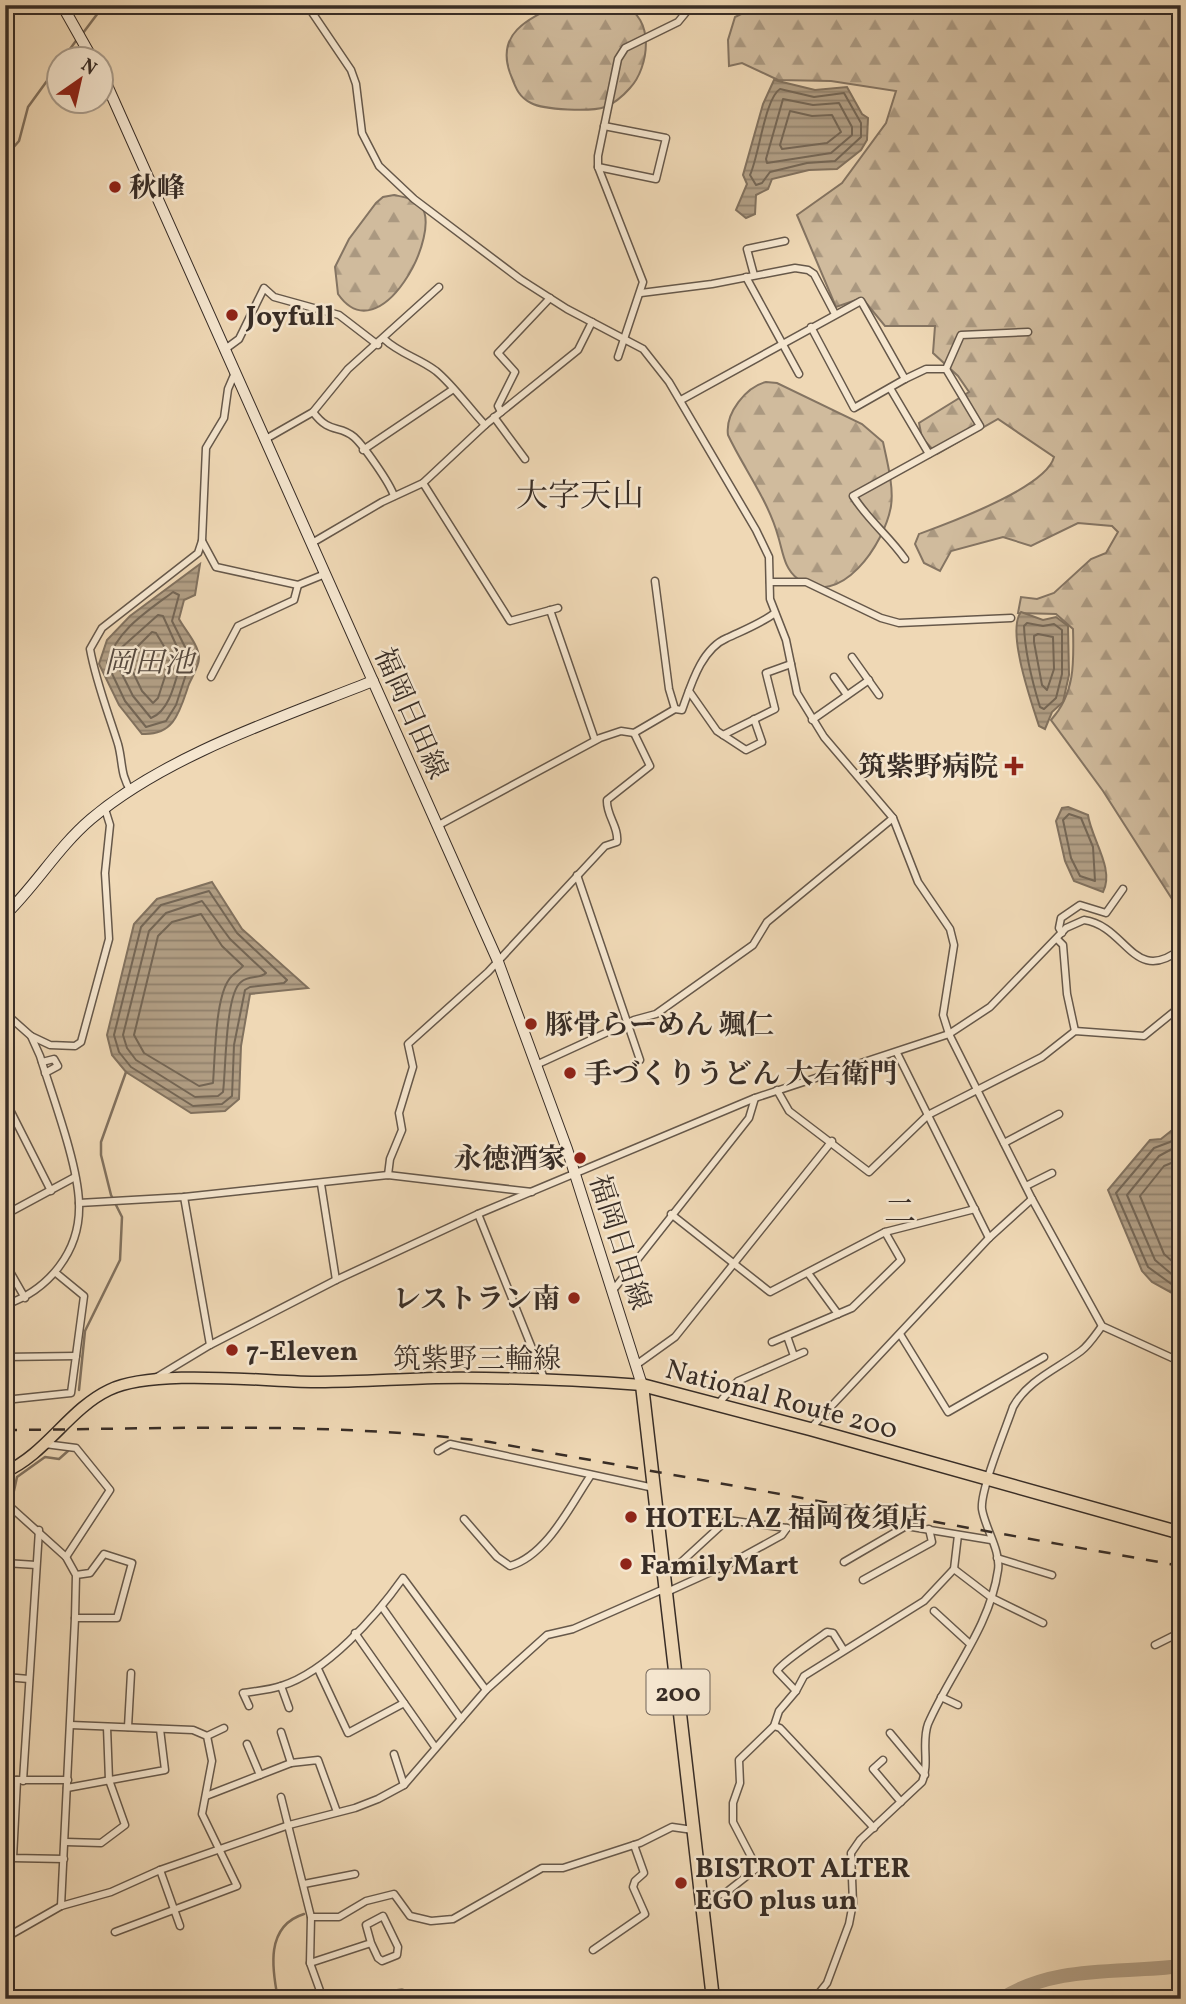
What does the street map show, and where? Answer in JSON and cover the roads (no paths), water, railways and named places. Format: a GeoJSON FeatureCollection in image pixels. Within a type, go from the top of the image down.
{"type":"FeatureCollection","features":[{"type":"Feature","properties":{"kind":"highway","name":"National Route 200"},"geometry":{"type":"LineString","coordinates":[[713,1999],[642,1385],[1181,1533]]}},
{"type":"Feature","properties":{"kind":"main road"},"geometry":{"type":"LineString","coordinates":[[62,5],[85,46]]}},
{"type":"Feature","properties":{"kind":"main road","name":"福岡日田線"},"geometry":{"type":"LineString","coordinates":[[116,106],[497,959],[614,1289],[642,1385]]}},
{"type":"Feature","properties":{"kind":"main road"},"geometry":{"type":"LineString","coordinates":[[5,915],[75,835],[131,791],[222,741],[373,681]]}},
{"type":"Feature","properties":{"kind":"main road","name":"筑紫野三輪線"},"geometry":{"type":"LineString","coordinates":[[5,1472],[45,1444],[83,1407],[109,1390],[153,1381],[202,1379],[321,1382],[544,1378],[642,1385]]}},
{"type":"Feature","properties":{"kind":"street"},"geometry":{"type":"LineString","coordinates":[[307,5],[351,70],[356,84],[362,133],[379,166],[448,225],[550,298],[643,349],[681,400],[756,530],[768,557],[770,599],[791,664],[797,693],[812,720],[893,818],[918,883],[950,929],[954,945],[943,1015],[1032,1199],[1102,1326],[1181,1362]]}},
{"type":"Feature","properties":{"kind":"street"},"geometry":{"type":"LineString","coordinates":[[618,357],[641,293],[639,271],[598,167],[618,59],[625,48],[678,22],[692,5]]}},
{"type":"Feature","properties":{"kind":"street"},"geometry":{"type":"LineString","coordinates":[[598,167],[656,179],[666,138],[604,126]]}},
{"type":"Feature","properties":{"kind":"street"},"geometry":{"type":"LineString","coordinates":[[754,275],[747,249],[785,241]]}},
{"type":"Feature","properties":{"kind":"street"},"geometry":{"type":"LineString","coordinates":[[641,293],[795,268],[808,270],[835,314]]}},
{"type":"Feature","properties":{"kind":"street"},"geometry":{"type":"LineString","coordinates":[[746,277],[799,374]]}},
{"type":"Feature","properties":{"kind":"street"},"geometry":{"type":"LineString","coordinates":[[264,440],[313,412],[348,369],[384,340],[439,287]]}},
{"type":"Feature","properties":{"kind":"street"},"geometry":{"type":"LineString","coordinates":[[224,350],[239,339],[264,288],[274,298],[339,315],[377,345]]}},
{"type":"Feature","properties":{"kind":"street"},"geometry":{"type":"LineString","coordinates":[[501,412],[498,406],[515,372],[498,353],[550,298]]}},
{"type":"Feature","properties":{"kind":"street"},"geometry":{"type":"LineString","coordinates":[[681,400],[861,300],[905,379]]}},
{"type":"Feature","properties":{"kind":"street"},"geometry":{"type":"LineString","coordinates":[[312,543],[394,496],[423,483],[494,417],[578,350],[592,322]]}},
{"type":"Feature","properties":{"kind":"street"},"geometry":{"type":"LineString","coordinates":[[811,327],[854,408],[926,369],[946,369]]}},
{"type":"Feature","properties":{"kind":"street"},"geometry":{"type":"LineString","coordinates":[[946,369],[961,335],[1028,332]]}},
{"type":"Feature","properties":{"kind":"street"},"geometry":{"type":"LineString","coordinates":[[384,340],[405,356],[424,363],[438,373],[485,425]]}},
{"type":"Feature","properties":{"kind":"street"},"geometry":{"type":"LineString","coordinates":[[905,559],[886,532],[865,516],[853,496],[980,426],[946,369]]}},
{"type":"Feature","properties":{"kind":"street"},"geometry":{"type":"LineString","coordinates":[[131,791],[122,779],[119,747],[96,682],[90,649],[92,641],[102,628],[198,553],[202,541],[206,448],[224,418],[228,389],[234,375]]}},
{"type":"Feature","properties":{"kind":"street"},"geometry":{"type":"LineString","coordinates":[[890,387],[929,454]]}},
{"type":"Feature","properties":{"kind":"street"},"geometry":{"type":"LineString","coordinates":[[363,450],[452,390]]}},
{"type":"Feature","properties":{"kind":"street"},"geometry":{"type":"LineString","coordinates":[[313,412],[329,429],[356,438],[380,469],[394,496]]}},
{"type":"Feature","properties":{"kind":"street"},"geometry":{"type":"LineString","coordinates":[[494,417],[525,459]]}},
{"type":"Feature","properties":{"kind":"street"},"geometry":{"type":"LineString","coordinates":[[423,483],[510,621],[558,608]]}},
{"type":"Feature","properties":{"kind":"street"},"geometry":{"type":"LineString","coordinates":[[202,541],[216,567],[298,585],[325,574]]}},
{"type":"Feature","properties":{"kind":"street"},"geometry":{"type":"LineString","coordinates":[[655,581],[669,690],[675,709]]}},
{"type":"Feature","properties":{"kind":"street"},"geometry":{"type":"LineString","coordinates":[[770,582],[806,582],[881,618],[899,623],[1011,618]]}},
{"type":"Feature","properties":{"kind":"street"},"geometry":{"type":"LineString","coordinates":[[211,677],[238,626],[293,600],[298,585]]}},
{"type":"Feature","properties":{"kind":"street"},"geometry":{"type":"LineString","coordinates":[[550,610],[595,740]]}},
{"type":"Feature","properties":{"kind":"street"},"geometry":{"type":"LineString","coordinates":[[437,826],[595,740],[621,732],[634,733],[675,709],[682,710],[695,675],[711,650],[725,638],[754,627],[775,612]]}},
{"type":"Feature","properties":{"kind":"street"},"geometry":{"type":"LineString","coordinates":[[852,657],[879,695]]}},
{"type":"Feature","properties":{"kind":"street"},"geometry":{"type":"LineString","coordinates":[[723,735],[775,709],[766,673],[791,664]]}},
{"type":"Feature","properties":{"kind":"street"},"geometry":{"type":"LineString","coordinates":[[834,677],[847,695]]}},
{"type":"Feature","properties":{"kind":"street"},"geometry":{"type":"LineString","coordinates":[[812,720],[869,680]]}},
{"type":"Feature","properties":{"kind":"street"},"geometry":{"type":"LineString","coordinates":[[689,691],[723,735],[746,750],[762,742],[754,719]]}},
{"type":"Feature","properties":{"kind":"street"},"geometry":{"type":"LineString","coordinates":[[388,1175],[390,1159],[402,1130],[400,1113],[413,1067],[408,1044],[488,972],[497,959],[605,846],[617,842],[618,836],[606,807],[607,800],[650,766],[634,733]]}},
{"type":"Feature","properties":{"kind":"street"},"geometry":{"type":"LineString","coordinates":[[5,1013],[31,1036],[50,1045],[75,1046],[81,1042],[109,939],[105,873],[110,825],[105,809]]}},
{"type":"Feature","properties":{"kind":"street"},"geometry":{"type":"LineString","coordinates":[[536,1065],[628,1023],[656,1014],[752,945],[767,922],[893,818]]}},
{"type":"Feature","properties":{"kind":"street"},"geometry":{"type":"LineString","coordinates":[[577,875],[580,891],[640,1060]]}},
{"type":"Feature","properties":{"kind":"street"},"geometry":{"type":"LineString","coordinates":[[1075,1031],[1067,994],[1059,928],[1066,913],[1080,905],[1106,913],[1123,889]]}},
{"type":"Feature","properties":{"kind":"street"},"geometry":{"type":"LineString","coordinates":[[153,1381],[168,1368],[210,1345],[337,1280],[478,1214],[575,1176],[755,1098],[950,1034],[990,1007],[1059,936],[1084,920],[1106,926],[1126,950],[1141,959],[1157,962],[1181,949]]}},
{"type":"Feature","properties":{"kind":"street"},"geometry":{"type":"LineString","coordinates":[[778,1090],[789,1111],[832,1141],[869,1172],[928,1115],[1042,1057],[1075,1031],[1144,1036],[1181,1006]]}},
{"type":"Feature","properties":{"kind":"street"},"geometry":{"type":"LineString","coordinates":[[5,1305],[25,1298],[56,1273],[71,1246],[79,1203],[75,1177],[46,1073],[31,1036]]}},
{"type":"Feature","properties":{"kind":"street"},"geometry":{"type":"LineString","coordinates":[[897,1053],[989,1238]]}},
{"type":"Feature","properties":{"kind":"street"},"geometry":{"type":"LineString","coordinates":[[42,1062],[54,1059],[58,1066],[46,1073]]}},
{"type":"Feature","properties":{"kind":"street"},"geometry":{"type":"LineString","coordinates":[[614,1289],[748,1118],[755,1098]]}},
{"type":"Feature","properties":{"kind":"street"},"geometry":{"type":"LineString","coordinates":[[5,1100],[51,1191]]}},
{"type":"Feature","properties":{"kind":"street"},"geometry":{"type":"LineString","coordinates":[[1004,1143],[1059,1114]]}},
{"type":"Feature","properties":{"kind":"street"},"geometry":{"type":"LineString","coordinates":[[636,1365],[674,1338],[832,1141]]}},
{"type":"Feature","properties":{"kind":"street"},"geometry":{"type":"LineString","coordinates":[[1026,1186],[1052,1173]]}},
{"type":"Feature","properties":{"kind":"street"},"geometry":{"type":"LineString","coordinates":[[79,1203],[184,1197],[388,1175],[534,1192]]}},
{"type":"Feature","properties":{"kind":"street"},"geometry":{"type":"LineString","coordinates":[[5,1199],[12,1211],[75,1177]]}},
{"type":"Feature","properties":{"kind":"street"},"geometry":{"type":"LineString","coordinates":[[320,1184],[337,1280]]}},
{"type":"Feature","properties":{"kind":"street"},"geometry":{"type":"LineString","coordinates":[[184,1197],[210,1345]]}},
{"type":"Feature","properties":{"kind":"street"},"geometry":{"type":"LineString","coordinates":[[810,1429],[989,1238],[1032,1199]]}},
{"type":"Feature","properties":{"kind":"street"},"geometry":{"type":"LineString","coordinates":[[671,1214],[770,1292],[885,1232],[975,1209]]}},
{"type":"Feature","properties":{"kind":"street"},"geometry":{"type":"LineString","coordinates":[[478,1214],[544,1378]]}},
{"type":"Feature","properties":{"kind":"street"},"geometry":{"type":"LineString","coordinates":[[772,1342],[852,1308],[901,1260],[885,1232]]}},
{"type":"Feature","properties":{"kind":"street"},"geometry":{"type":"LineString","coordinates":[[5,1263],[25,1298]]}},
{"type":"Feature","properties":{"kind":"street"},"geometry":{"type":"LineString","coordinates":[[56,1273],[84,1296],[71,1393],[83,1407]]}},
{"type":"Feature","properties":{"kind":"street"},"geometry":{"type":"LineString","coordinates":[[808,1273],[838,1314]]}},
{"type":"Feature","properties":{"kind":"street"},"geometry":{"type":"LineString","coordinates":[[807,1999],[819,1993],[827,1983],[849,1924],[853,1903],[851,1853],[920,1784],[925,1775],[925,1735],[941,1697],[984,1620],[992,1598],[999,1567],[982,1508],[988,1481],[1020,1395],[1083,1350],[1102,1326]]}},
{"type":"Feature","properties":{"kind":"street"},"geometry":{"type":"LineString","coordinates":[[900,1334],[948,1412],[1044,1357]]}},
{"type":"Feature","properties":{"kind":"street"},"geometry":{"type":"LineString","coordinates":[[787,1336],[794,1356]]}},
{"type":"Feature","properties":{"kind":"street"},"geometry":{"type":"LineString","coordinates":[[718,1404],[738,1381],[804,1352]]}},
{"type":"Feature","properties":{"kind":"street"},"geometry":{"type":"LineString","coordinates":[[5,1357],[76,1356]]}},
{"type":"Feature","properties":{"kind":"street"},"geometry":{"type":"LineString","coordinates":[[5,1400],[71,1393]]}},
{"type":"Feature","properties":{"kind":"street"},"geometry":{"type":"LineString","coordinates":[[45,1444],[76,1448],[110,1490],[66,1558]]}},
{"type":"Feature","properties":{"kind":"street"},"geometry":{"type":"LineString","coordinates":[[438,1451],[450,1444],[535,1460],[656,1488]]}},
{"type":"Feature","properties":{"kind":"street"},"geometry":{"type":"LineString","coordinates":[[464,1519],[497,1558],[510,1566],[525,1562],[549,1536],[591,1475]]}},
{"type":"Feature","properties":{"kind":"street"},"geometry":{"type":"LineString","coordinates":[[5,1502],[39,1530],[66,1558],[76,1575],[61,1906]]}},
{"type":"Feature","properties":{"kind":"street"},"geometry":{"type":"LineString","coordinates":[[5,1938],[61,1906],[111,1892],[160,1870],[289,1825],[355,1808],[404,1785],[486,1690],[547,1635],[573,1629],[666,1586],[733,1562],[782,1535],[787,1528],[727,1520],[666,1586]]}},
{"type":"Feature","properties":{"kind":"street"},"geometry":{"type":"LineString","coordinates":[[844,1562],[906,1526],[991,1541]]}},
{"type":"Feature","properties":{"kind":"street"},"geometry":{"type":"LineString","coordinates":[[863,1580],[932,1542],[929,1529]]}},
{"type":"Feature","properties":{"kind":"street"},"geometry":{"type":"LineString","coordinates":[[39,1530],[13,1858],[64,1859]]}},
{"type":"Feature","properties":{"kind":"street"},"geometry":{"type":"LineString","coordinates":[[701,1896],[724,1894],[757,1868],[733,1822],[733,1803],[740,1783],[739,1760],[774,1726],[779,1711],[796,1691],[804,1676],[924,1601],[954,1569],[958,1535]]}},
{"type":"Feature","properties":{"kind":"street"},"geometry":{"type":"LineString","coordinates":[[75,1618],[117,1618],[132,1563],[104,1553],[90,1573],[76,1575]]}},
{"type":"Feature","properties":{"kind":"street"},"geometry":{"type":"LineString","coordinates":[[996,1558],[1052,1575]]}},
{"type":"Feature","properties":{"kind":"street"},"geometry":{"type":"LineString","coordinates":[[5,1563],[36,1565]]}},
{"type":"Feature","properties":{"kind":"street"},"geometry":{"type":"LineString","coordinates":[[954,1569],[992,1598],[1043,1623]]}},
{"type":"Feature","properties":{"kind":"street"},"geometry":{"type":"LineString","coordinates":[[249,1706],[243,1693],[281,1686],[318,1669],[382,1607],[403,1578],[486,1690]]}},
{"type":"Feature","properties":{"kind":"street"},"geometry":{"type":"LineString","coordinates":[[382,1607],[461,1718]]}},
{"type":"Feature","properties":{"kind":"street"},"geometry":{"type":"LineString","coordinates":[[934,1611],[970,1644]]}},
{"type":"Feature","properties":{"kind":"street"},"geometry":{"type":"LineString","coordinates":[[796,1691],[777,1671],[779,1665],[796,1656],[827,1632],[833,1633],[844,1649]]}},
{"type":"Feature","properties":{"kind":"street"},"geometry":{"type":"LineString","coordinates":[[1155,1645],[1181,1632]]}},
{"type":"Feature","properties":{"kind":"street"},"geometry":{"type":"LineString","coordinates":[[355,1633],[435,1747]]}},
{"type":"Feature","properties":{"kind":"street"},"geometry":{"type":"LineString","coordinates":[[318,1669],[348,1733],[404,1703]]}},
{"type":"Feature","properties":{"kind":"street"},"geometry":{"type":"LineString","coordinates":[[128,1727],[131,1672]]}},
{"type":"Feature","properties":{"kind":"street"},"geometry":{"type":"LineString","coordinates":[[5,1676],[29,1679]]}},
{"type":"Feature","properties":{"kind":"street"},"geometry":{"type":"LineString","coordinates":[[281,1686],[289,1708]]}},
{"type":"Feature","properties":{"kind":"street"},"geometry":{"type":"LineString","coordinates":[[941,1697],[958,1705]]}},
{"type":"Feature","properties":{"kind":"street"},"geometry":{"type":"LineString","coordinates":[[71,1725],[193,1730],[207,1736],[224,1728]]}},
{"type":"Feature","properties":{"kind":"street"},"geometry":{"type":"LineString","coordinates":[[774,1726],[780,1728],[824,1772],[874,1828]]}},
{"type":"Feature","properties":{"kind":"street"},"geometry":{"type":"LineString","coordinates":[[66,1842],[101,1843],[125,1825],[109,1780],[107,1727]]}},
{"type":"Feature","properties":{"kind":"street"},"geometry":{"type":"LineString","coordinates":[[67,1788],[165,1770],[160,1729]]}},
{"type":"Feature","properties":{"kind":"street"},"geometry":{"type":"LineString","coordinates":[[281,1732],[291,1763]]}},
{"type":"Feature","properties":{"kind":"street"},"geometry":{"type":"LineString","coordinates":[[890,1733],[925,1775]]}},
{"type":"Feature","properties":{"kind":"street"},"geometry":{"type":"LineString","coordinates":[[115,1932],[237,1886],[202,1814],[212,1761],[207,1736]]}},
{"type":"Feature","properties":{"kind":"street"},"geometry":{"type":"LineString","coordinates":[[247,1744],[260,1775]]}},
{"type":"Feature","properties":{"kind":"street"},"geometry":{"type":"LineString","coordinates":[[394,1754],[404,1785]]}},
{"type":"Feature","properties":{"kind":"street"},"geometry":{"type":"LineString","coordinates":[[206,1796],[291,1763],[318,1760],[337,1812]]}},
{"type":"Feature","properties":{"kind":"street"},"geometry":{"type":"LineString","coordinates":[[883,1760],[873,1769],[901,1802]]}},
{"type":"Feature","properties":{"kind":"street"},"geometry":{"type":"LineString","coordinates":[[5,1780],[68,1780]]}},
{"type":"Feature","properties":{"kind":"street"},"geometry":{"type":"LineString","coordinates":[[281,1797],[310,1917],[310,1962],[323,1999]]}},
{"type":"Feature","properties":{"kind":"street"},"geometry":{"type":"LineString","coordinates":[[310,1917],[339,1917],[366,1901],[394,1894],[410,1916],[431,1921],[453,1919],[541,1868],[563,1868],[634,1845],[672,1827],[693,1830]]}},
{"type":"Feature","properties":{"kind":"street"},"geometry":{"type":"LineString","coordinates":[[593,1950],[645,1914],[633,1887],[635,1881],[644,1873],[634,1845]]}},
{"type":"Feature","properties":{"kind":"street"},"geometry":{"type":"LineString","coordinates":[[160,1870],[180,1926]]}},
{"type":"Feature","properties":{"kind":"street"},"geometry":{"type":"LineString","coordinates":[[304,1884],[355,1874]]}},
{"type":"Feature","properties":{"kind":"street"},"geometry":{"type":"LineString","coordinates":[[383,1916],[398,1947],[397,1955],[382,1961],[371,1943],[366,1925],[383,1916]]}},
{"type":"Feature","properties":{"kind":"street"},"geometry":{"type":"LineString","coordinates":[[310,1962],[371,1943]]}},
{"type":"Feature","properties":{"kind":"street"},"geometry":{"type":"LineString","coordinates":[[341,1999],[402,1993]]}},
{"type":"Feature","properties":{"kind":"water"},"geometry":{"type":"Polygon","coordinates":[[[774,80],[815,90],[847,87],[862,114],[868,118],[867,140],[861,150],[837,169],[809,170],[772,179],[768,189],[756,195],[755,214],[746,218],[736,210],[747,184],[743,175],[763,104],[774,80]]]}},
{"type":"Feature","properties":{"kind":"water","name":"岡田池"},"geometry":{"type":"Polygon","coordinates":[[[200,564],[195,595],[184,600],[179,619],[197,648],[198,664],[174,720],[162,731],[142,734],[119,705],[99,664],[107,640],[130,616],[200,564]]]}},
{"type":"Feature","properties":{"kind":"water"},"geometry":{"type":"Polygon","coordinates":[[[1021,612],[1043,620],[1056,617],[1068,626],[1069,675],[1063,702],[1052,712],[1045,729],[1039,726],[1018,651],[1017,621],[1021,612]]]}},
{"type":"Feature","properties":{"kind":"water"},"geometry":{"type":"Polygon","coordinates":[[[1068,807],[1088,815],[1106,874],[1103,892],[1074,881],[1065,861],[1056,821],[1062,808],[1068,807]]]}},
{"type":"Feature","properties":{"kind":"water"},"geometry":{"type":"Polygon","coordinates":[[[212,882],[242,929],[308,988],[250,994],[241,1046],[239,1099],[225,1111],[191,1113],[126,1072],[112,1055],[107,1035],[134,924],[157,899],[212,882]]]}},
{"type":"Feature","properties":{"kind":"water"},"geometry":{"type":"Polygon","coordinates":[[[1176,1127],[1181,1127],[1181,1298],[1152,1282],[1142,1271],[1108,1190],[1150,1140],[1161,1139],[1176,1127]]]}},
{"type":"Feature","properties":{"kind":"waterway"},"geometry":{"type":"LineString","coordinates":[[83,33],[104,5]]}},
{"type":"Feature","properties":{"kind":"waterway"},"geometry":{"type":"LineString","coordinates":[[72,46],[78,38]]}},
{"type":"Feature","properties":{"kind":"waterway"},"geometry":{"type":"LineString","coordinates":[[5,157],[19,141],[28,107],[46,82]]}},
{"type":"Feature","properties":{"kind":"waterway"},"geometry":{"type":"LineString","coordinates":[[79,1390],[85,1331],[120,1260],[122,1217],[111,1195],[101,1155],[101,1142],[126,1072]]}},
{"type":"Feature","properties":{"kind":"waterway"},"geometry":{"type":"LineString","coordinates":[[5,1516],[10,1509],[17,1477],[45,1457],[59,1459],[68,1451]]}},
{"type":"Feature","properties":{"kind":"waterway"},"geometry":{"type":"LineString","coordinates":[[278,1999],[273,1962],[277,1938],[291,1920],[304,1914]]}},
{"type":"Feature","properties":{"kind":"waterway"},"geometry":{"type":"LineString","coordinates":[[1001,1999],[1022,1988],[1066,1975],[1181,1966]]}},
{"type":"Feature","properties":{"kind":"railway"},"geometry":{"type":"LineString","coordinates":[[5,1430],[309,1429],[430,1435],[490,1442],[1181,1566]]}},
{"type":"Feature","properties":{"kind":"place","name":"秋峰"},"geometry":{"type":"Point","coordinates":[115,187]}},
{"type":"Feature","properties":{"kind":"place","name":"Joyfull"},"geometry":{"type":"Point","coordinates":[232,315]}},
{"type":"Feature","properties":{"kind":"place","name":"筑紫野病院"},"geometry":{"type":"Point","coordinates":[1014,766]}},
{"type":"Feature","properties":{"kind":"place","name":"豚骨らーめん 颯仁"},"geometry":{"type":"Point","coordinates":[531,1024]}},
{"type":"Feature","properties":{"kind":"place","name":"手づくりうどん 大右衛門"},"geometry":{"type":"Point","coordinates":[570,1073]}},
{"type":"Feature","properties":{"kind":"place","name":"永徳酒家"},"geometry":{"type":"Point","coordinates":[580,1158]}},
{"type":"Feature","properties":{"kind":"place","name":"レストラン南"},"geometry":{"type":"Point","coordinates":[574,1298]}},
{"type":"Feature","properties":{"kind":"place","name":"7-Eleven"},"geometry":{"type":"Point","coordinates":[232,1350]}},
{"type":"Feature","properties":{"kind":"place","name":"HOTEL AZ 福岡夜須店"},"geometry":{"type":"Point","coordinates":[631,1517]}},
{"type":"Feature","properties":{"kind":"place","name":"FamilyMart"},"geometry":{"type":"Point","coordinates":[626,1564]}},
{"type":"Feature","properties":{"kind":"place","name":"BISTROT ALTER EGO plus un"},"geometry":{"type":"Point","coordinates":[681,1883]}},
{"type":"Feature","properties":{"kind":"district","name":"大字天山"},"geometry":{"type":"Point","coordinates":[580,495]}},
{"type":"Feature","properties":{"kind":"district","name":"二"},"geometry":{"type":"Point","coordinates":[900,1211]}}]}
